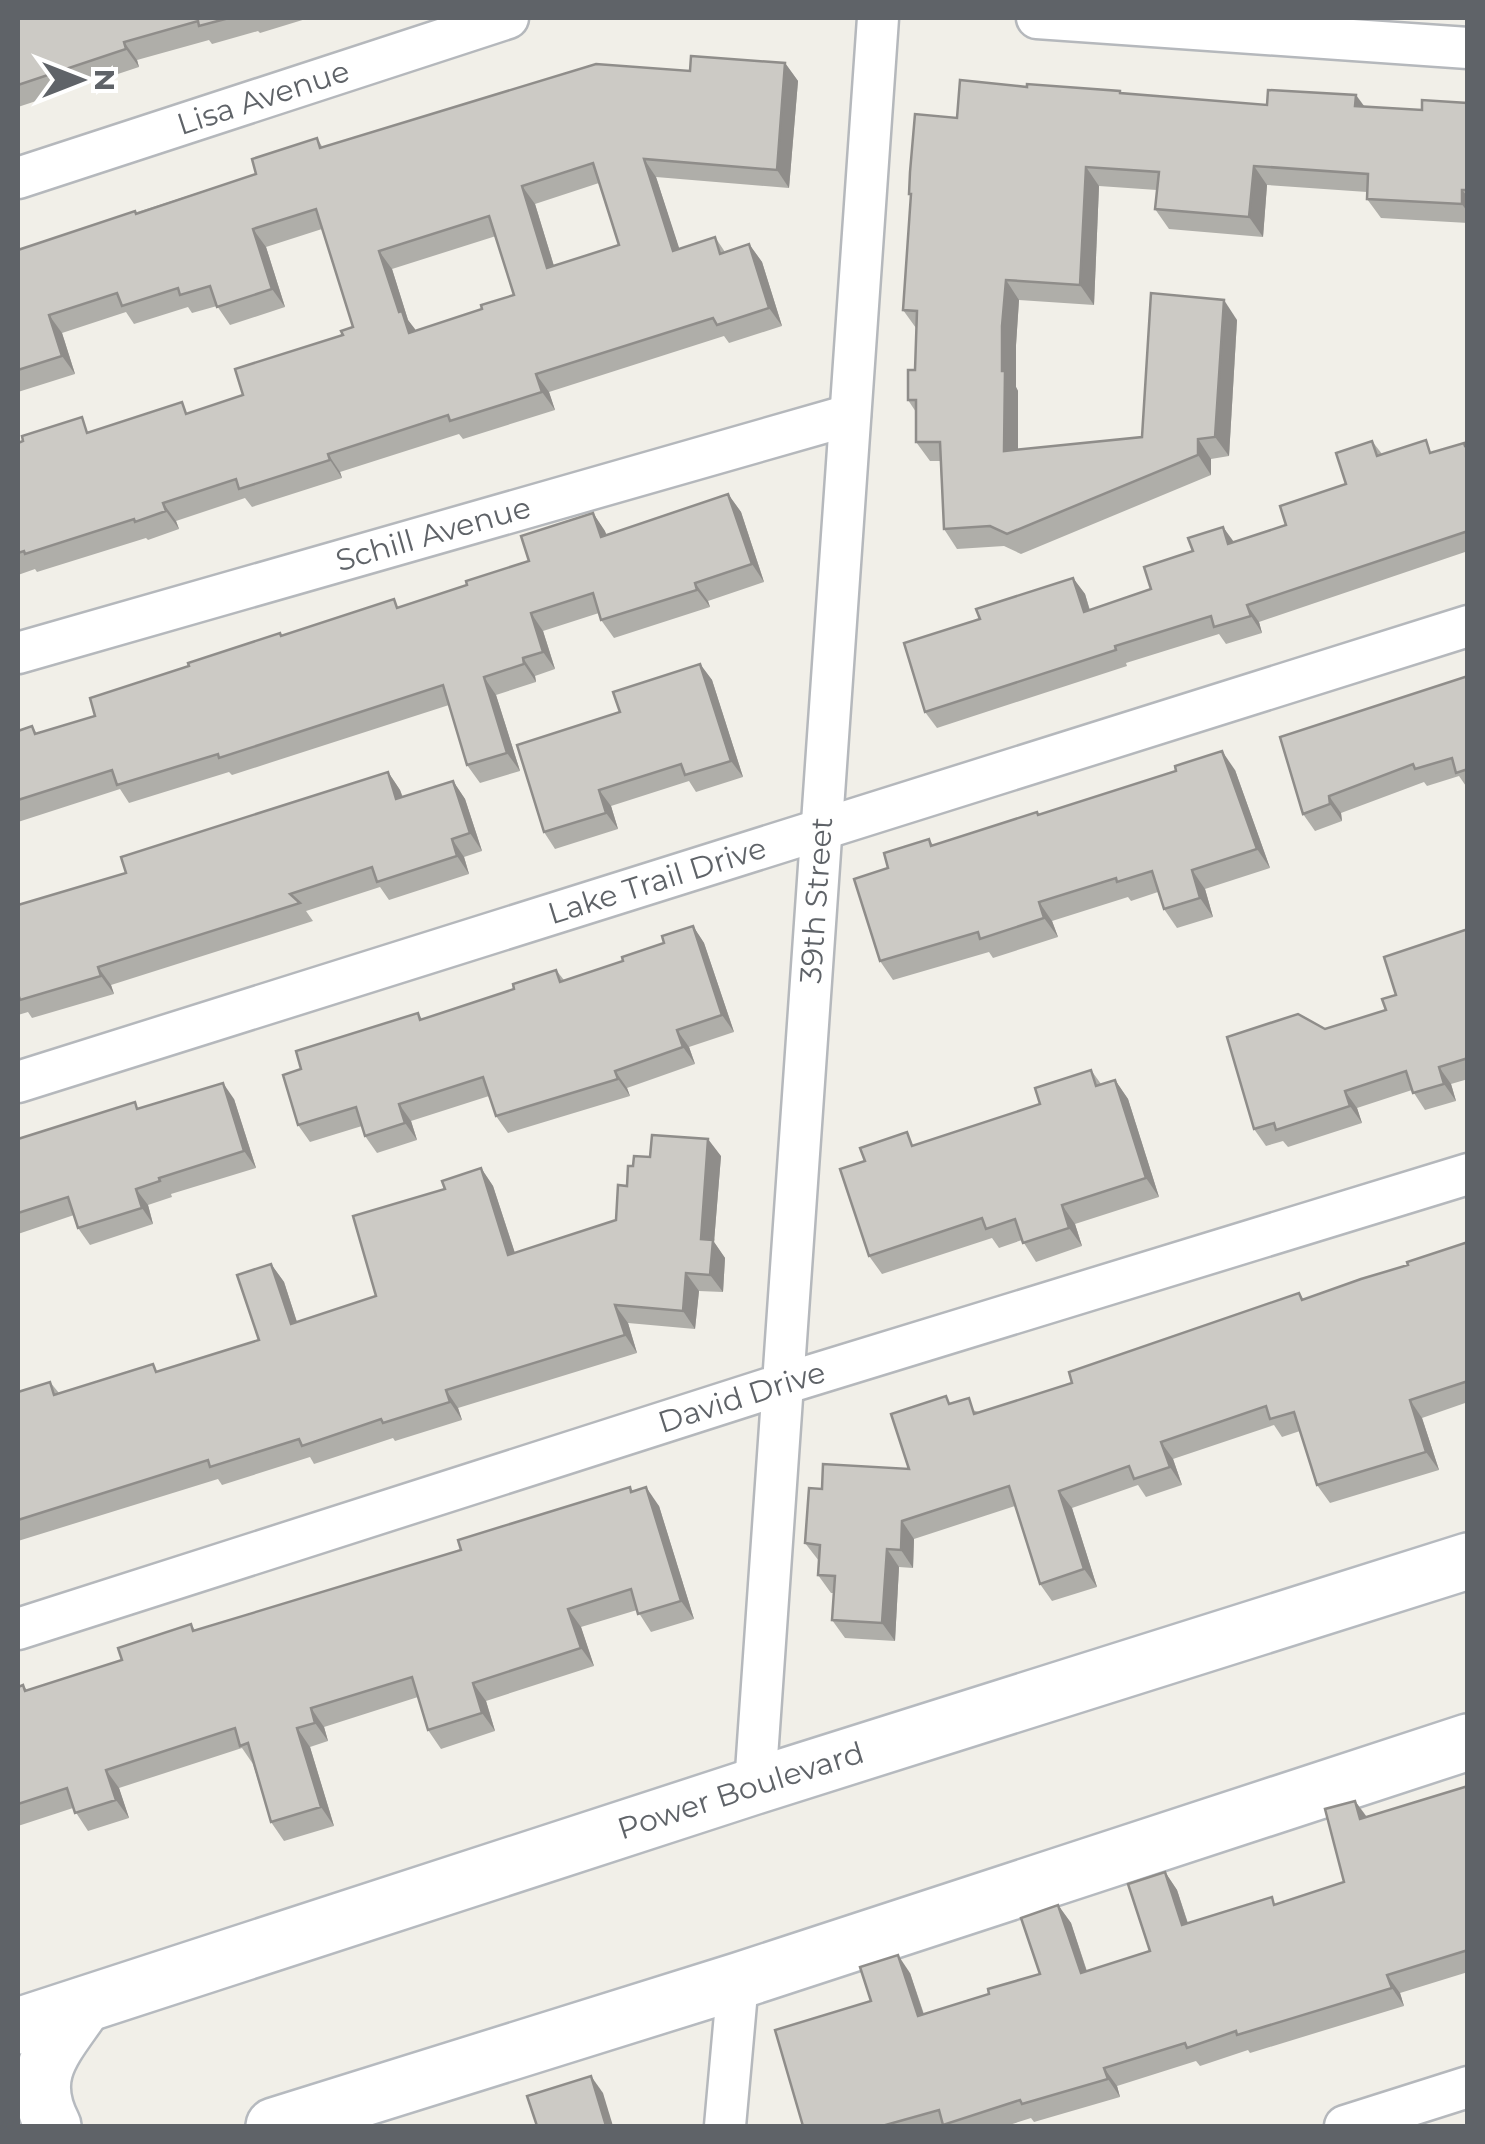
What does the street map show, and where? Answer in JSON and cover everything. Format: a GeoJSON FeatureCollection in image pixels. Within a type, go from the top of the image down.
{"type":"FeatureCollection","features":[{"type":"Feature","properties":{"kind":"street","name":"Lisa Avenue"},"geometry":{"type":"LineString","coordinates":[[18,178],[508,18]]}},
{"type":"Feature","properties":{"kind":"street","name":"39th Street"},"geometry":{"type":"LineString","coordinates":[[755,1786],[878,18]]}},
{"type":"Feature","properties":{"kind":"street"},"geometry":{"type":"LineString","coordinates":[[1036,18],[1140,22],[1468,48]]}},
{"type":"Feature","properties":{"kind":"street","name":"Schill Avenue"},"geometry":{"type":"LineString","coordinates":[[18,654],[850,416]]}},
{"type":"Feature","properties":{"kind":"street","name":"Lake Trail Drive"},"geometry":{"type":"LineString","coordinates":[[18,1082],[1468,626]]}},
{"type":"Feature","properties":{"kind":"street","name":"David Drive"},"geometry":{"type":"LineString","coordinates":[[18,1629],[783,1384],[1468,1174]]}},
{"type":"Feature","properties":{"kind":"street","name":"Power Boulevard"},"geometry":{"type":"LineString","coordinates":[[18,2026],[755,1786],[1468,1561]]}},
{"type":"Feature","properties":{"kind":"street"},"geometry":{"type":"LineString","coordinates":[[274,2126],[738,1981],[1468,1742]]}},
{"type":"Feature","properties":{"kind":"street"},"geometry":{"type":"LineString","coordinates":[[725,2126],[738,1981]]}},
{"type":"Feature","properties":{"kind":"street"},"geometry":{"type":"LineString","coordinates":[[53,2126],[43,2106],[41,2082],[48,2058],[84,2006]]}},
{"type":"Feature","properties":{"kind":"street"},"geometry":{"type":"LineString","coordinates":[[1346,2126],[1468,2087]]}},
{"type":"Feature","properties":{"kind":"building"},"geometry":{"type":"Polygon","coordinates":[[[18,18],[229,18],[199,26],[198,21],[124,42],[126,49],[18,85],[18,18]]]}},
{"type":"Feature","properties":{"kind":"building"},"geometry":{"type":"Polygon","coordinates":[[[691,56],[785,63],[777,170],[644,159],[673,251],[715,237],[720,254],[749,244],[769,308],[717,325],[713,318],[536,374],[542,392],[450,421],[448,415],[328,454],[330,460],[239,489],[236,479],[163,503],[166,511],[135,522],[134,519],[18,553],[18,443],[23,441],[22,436],[82,417],[87,433],[182,402],[186,414],[243,395],[235,369],[343,335],[341,331],[353,327],[316,209],[253,229],[272,289],[217,307],[210,286],[180,295],[178,288],[122,306],[117,293],[49,315],[62,356],[18,370],[18,250],[256,174],[252,159],[317,138],[320,148],[596,64],[690,71],[691,56]],[[593,163],[522,186],[547,268],[619,245],[593,163]],[[489,216],[379,251],[409,333],[514,295],[489,216]]]}},
{"type":"Feature","properties":{"kind":"building"},"geometry":{"type":"Polygon","coordinates":[[[960,80],[1267,105],[1268,90],[1356,95],[1355,106],[1422,110],[1422,100],[1467,103],[1468,190],[1462,190],[1462,204],[1367,199],[1368,174],[1254,166],[1249,217],[1155,209],[1159,172],[1086,167],[1080,285],[1006,280],[1002,326],[1004,451],[1142,437],[1151,293],[1224,300],[1215,437],[1198,439],[1198,455],[1007,534],[990,526],[944,529],[940,442],[916,442],[916,400],[908,400],[908,370],[915,370],[917,311],[903,310],[915,114],[957,118],[960,80]]]}},
{"type":"Feature","properties":{"kind":"building"},"geometry":{"type":"Polygon","coordinates":[[[1426,440],[1430,453],[1468,445],[1468,531],[1247,605],[1251,616],[1214,627],[1211,616],[925,712],[904,643],[980,619],[976,609],[1073,578],[1084,612],[1151,589],[1144,567],[1193,551],[1188,538],[1223,527],[1228,544],[1286,525],[1280,506],[1346,484],[1336,453],[1372,441],[1377,456],[1426,440]]]}},
{"type":"Feature","properties":{"kind":"building"},"geometry":{"type":"Polygon","coordinates":[[[728,494],[752,564],[695,583],[697,590],[601,620],[593,593],[531,613],[543,652],[523,658],[524,664],[484,677],[507,753],[467,765],[443,685],[219,758],[218,754],[117,785],[112,770],[18,800],[18,731],[32,726],[35,734],[95,716],[90,698],[280,633],[281,636],[394,599],[397,608],[467,585],[466,581],[529,561],[521,536],[593,513],[601,537],[728,494]]]}},
{"type":"Feature","properties":{"kind":"building"},"geometry":{"type":"Polygon","coordinates":[[[700,664],[731,761],[685,775],[681,764],[599,790],[606,813],[544,832],[517,745],[620,712],[613,692],[700,664]]]}},
{"type":"Feature","properties":{"kind":"building"},"geometry":{"type":"Polygon","coordinates":[[[1468,676],[1468,769],[1456,773],[1452,758],[1415,769],[1413,764],[1329,796],[1330,804],[1303,814],[1280,737],[1468,676]]]}},
{"type":"Feature","properties":{"kind":"building"},"geometry":{"type":"Polygon","coordinates":[[[1222,751],[1257,849],[1192,870],[1200,898],[1164,909],[1152,871],[1117,882],[1116,878],[1039,902],[1044,918],[980,939],[978,932],[880,961],[854,879],[888,868],[884,853],[929,839],[931,846],[1037,812],[1038,815],[1176,771],[1175,766],[1222,751]]]}},
{"type":"Feature","properties":{"kind":"building"},"geometry":{"type":"Polygon","coordinates":[[[388,772],[396,799],[453,781],[470,833],[452,839],[457,856],[377,882],[372,867],[290,894],[300,903],[98,967],[101,976],[20,1000],[18,905],[126,873],[121,857],[388,772]]]}},
{"type":"Feature","properties":{"kind":"building"},"geometry":{"type":"Polygon","coordinates":[[[693,926],[722,1015],[677,1030],[683,1047],[615,1071],[618,1079],[496,1116],[483,1077],[399,1104],[405,1123],[365,1136],[356,1107],[298,1125],[283,1075],[301,1069],[296,1051],[418,1013],[420,1020],[514,989],[513,984],[556,970],[560,982],[623,961],[622,957],[664,943],[662,936],[693,926]]]}},
{"type":"Feature","properties":{"kind":"building"},"geometry":{"type":"Polygon","coordinates":[[[1468,929],[1468,1058],[1439,1067],[1444,1084],[1413,1093],[1406,1071],[1345,1091],[1350,1106],[1276,1130],[1274,1123],[1254,1129],[1227,1037],[1298,1014],[1325,1029],[1386,1010],[1382,999],[1396,995],[1384,957],[1468,929]]]}},
{"type":"Feature","properties":{"kind":"building"},"geometry":{"type":"Polygon","coordinates":[[[1091,1070],[1096,1086],[1115,1080],[1146,1178],[1062,1205],[1069,1228],[1023,1243],[1015,1219],[986,1229],[982,1218],[869,1256],[840,1169],[865,1161],[860,1148],[907,1132],[912,1146],[1040,1104],[1035,1088],[1091,1070]]]}},
{"type":"Feature","properties":{"kind":"building"},"geometry":{"type":"Polygon","coordinates":[[[223,1083],[244,1151],[159,1178],[160,1181],[136,1189],[142,1208],[78,1228],[68,1197],[18,1213],[18,1139],[135,1102],[137,1109],[223,1083]]]}},
{"type":"Feature","properties":{"kind":"building"},"geometry":{"type":"Polygon","coordinates":[[[652,1135],[708,1139],[701,1239],[713,1240],[710,1275],[686,1273],[683,1311],[615,1305],[625,1335],[446,1390],[450,1402],[383,1423],[381,1419],[302,1446],[299,1439],[210,1467],[208,1460],[18,1520],[18,1392],[50,1382],[54,1395],[153,1364],[156,1372],[259,1340],[237,1275],[271,1264],[291,1324],[376,1296],[353,1216],[445,1189],[442,1181],[481,1168],[508,1255],[616,1220],[618,1185],[627,1186],[628,1166],[633,1166],[634,1156],[650,1157],[652,1135]]]}},
{"type":"Feature","properties":{"kind":"building"},"geometry":{"type":"Polygon","coordinates":[[[1468,1242],[1468,1381],[1410,1400],[1426,1452],[1317,1485],[1294,1412],[1270,1419],[1266,1406],[1161,1442],[1170,1467],[1134,1479],[1129,1466],[1059,1491],[1084,1569],[1040,1584],[1009,1486],[902,1521],[901,1550],[887,1549],[882,1623],[832,1620],[835,1576],[818,1575],[820,1545],[805,1543],[809,1488],[822,1489],[823,1464],[909,1469],[891,1414],[946,1396],[949,1404],[969,1398],[974,1414],[1072,1383],[1069,1372],[1299,1293],[1302,1300],[1468,1242]]]}},
{"type":"Feature","properties":{"kind":"building"},"geometry":{"type":"Polygon","coordinates":[[[630,1487],[631,1492],[646,1487],[681,1601],[638,1614],[631,1589],[568,1609],[581,1648],[473,1683],[482,1713],[428,1730],[412,1677],[311,1708],[315,1723],[297,1728],[321,1807],[271,1822],[248,1743],[240,1746],[235,1728],[106,1770],[116,1800],[75,1813],[67,1788],[18,1804],[18,1687],[23,1685],[25,1691],[122,1660],[118,1648],[191,1624],[193,1631],[461,1550],[458,1540],[630,1487]]]}},
{"type":"Feature","properties":{"kind":"building"},"geometry":{"type":"Polygon","coordinates":[[[1468,1786],[1468,1950],[1387,1975],[1392,1988],[1237,2035],[1236,2031],[1187,2048],[1185,2043],[1104,2068],[1108,2079],[1022,2104],[1020,2100],[943,2125],[939,2110],[882,2126],[803,2126],[775,2030],[871,2001],[860,1967],[898,1955],[918,2016],[989,1994],[988,1989],[1040,1974],[1021,1918],[1058,1905],[1081,1973],[1150,1951],[1128,1884],[1165,1872],[1182,1925],[1272,1897],[1274,1905],[1344,1882],[1325,1809],[1355,1801],[1360,1819],[1468,1786]]]}},
{"type":"Feature","properties":{"kind":"building"},"geometry":{"type":"Polygon","coordinates":[[[591,2076],[606,2126],[537,2126],[527,2096],[591,2076]]]}}]}
